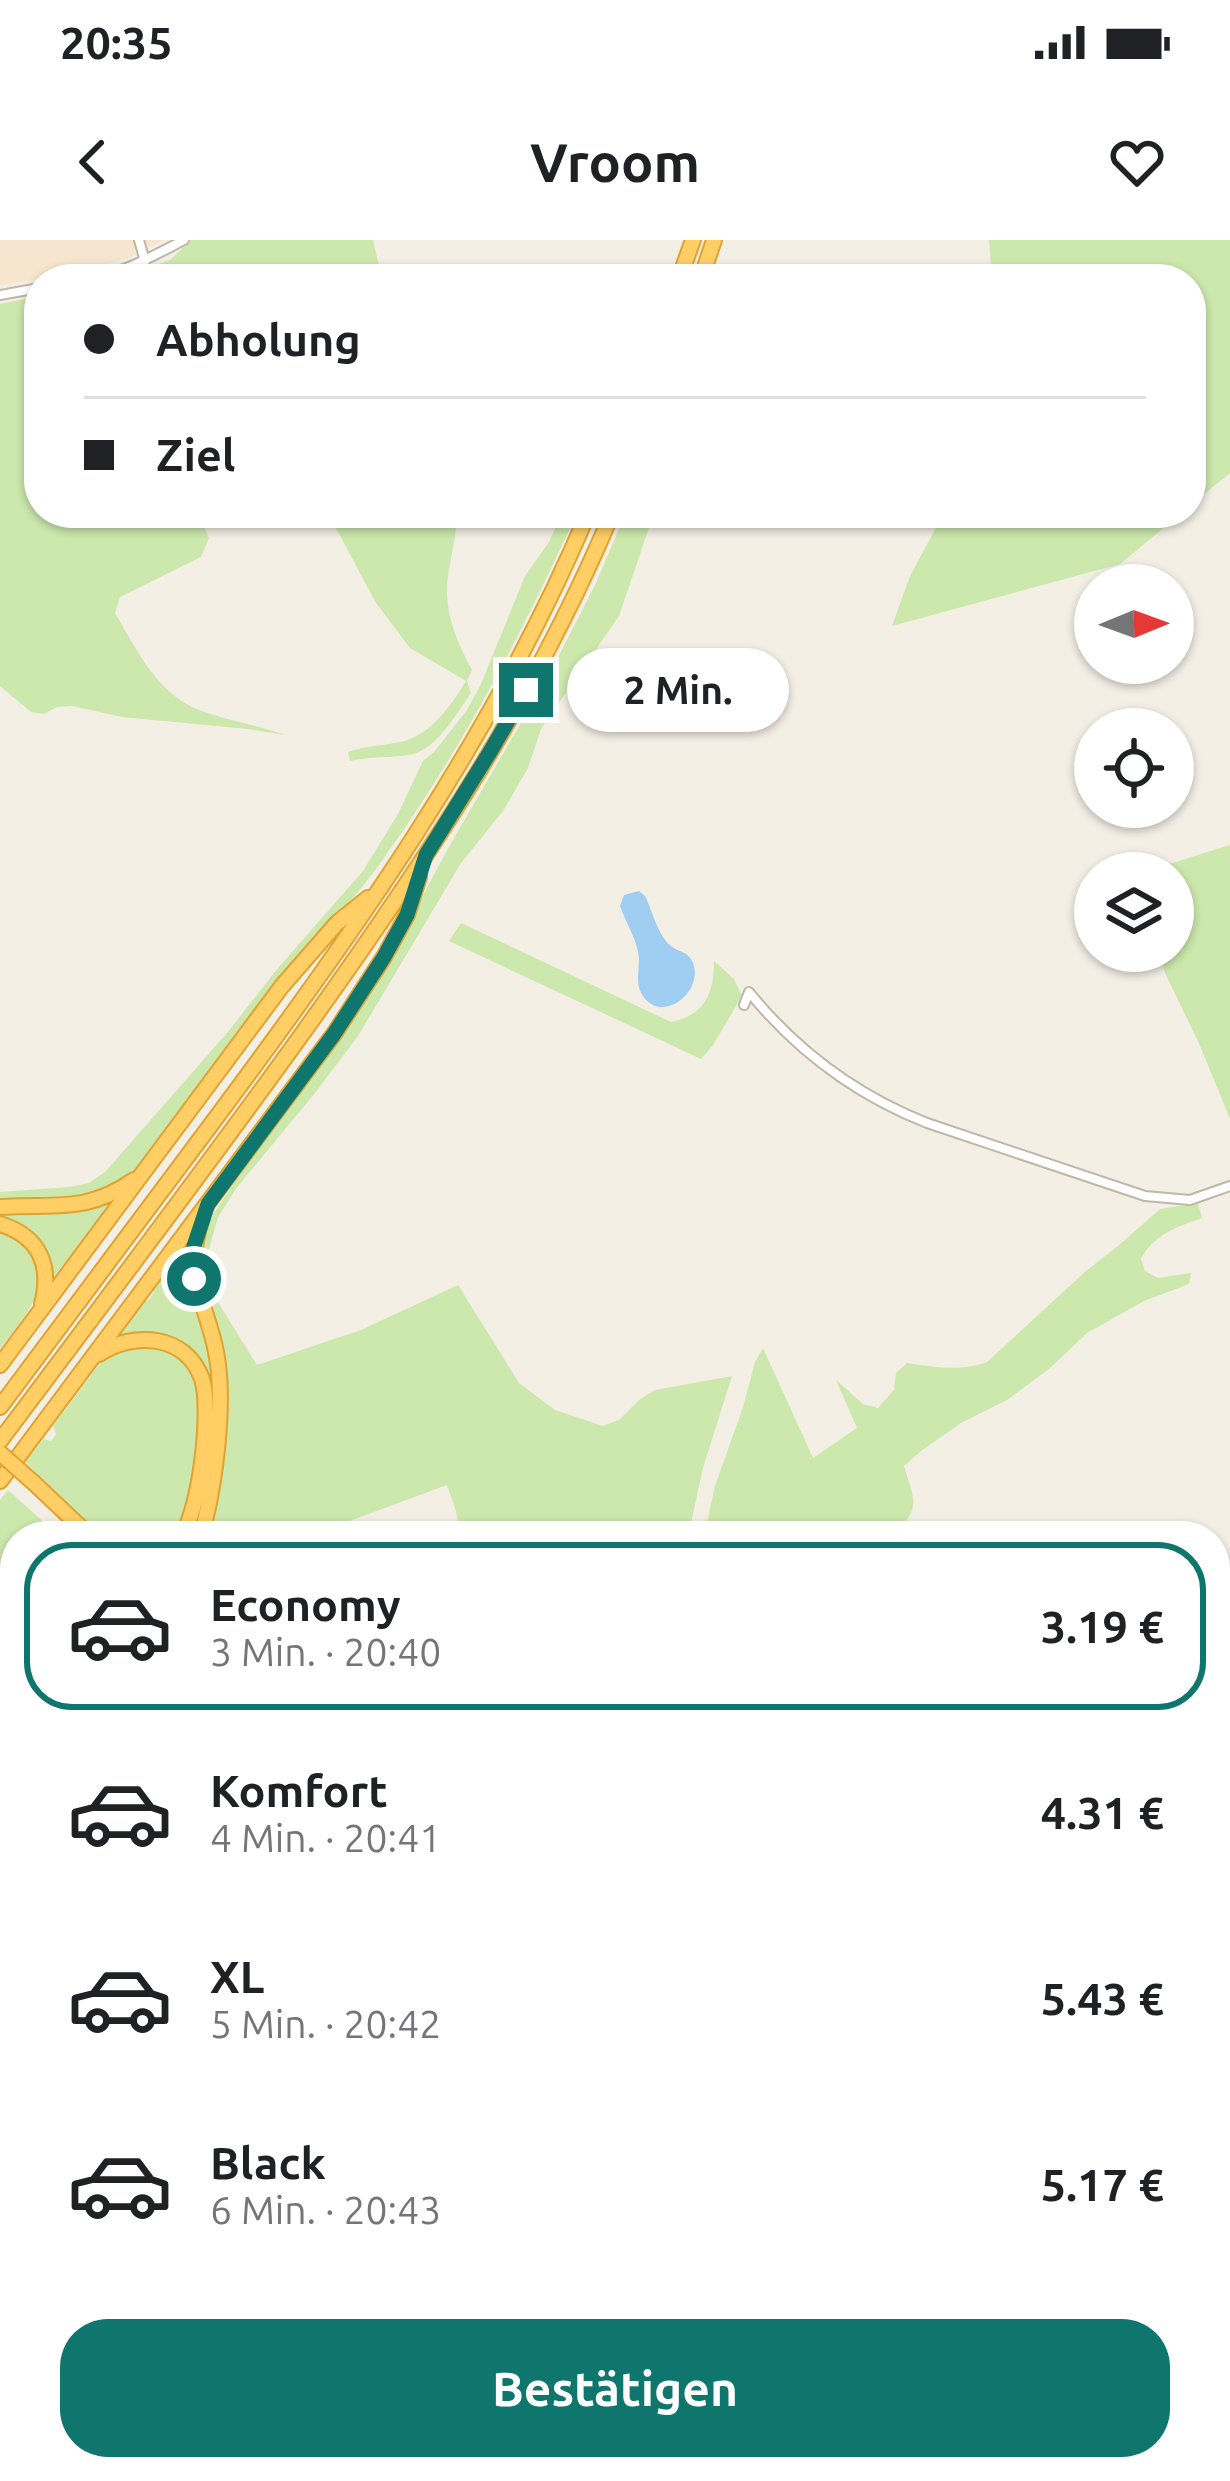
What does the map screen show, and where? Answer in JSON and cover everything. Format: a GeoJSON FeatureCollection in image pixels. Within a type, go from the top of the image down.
{"type":"FeatureCollection","features":[{"type":"Feature","properties":{"kind":"highway"},"geometry":{"type":"LineString","coordinates":[[0,1407],[323,974],[382,887],[464,758],[536,626],[581,528]]}},
{"type":"Feature","properties":{"kind":"highway"},"geometry":{"type":"LineString","coordinates":[[0,1441],[243,1117],[392,908],[526,690],[605,528]]}},
{"type":"Feature","properties":{"kind":"highway"},"geometry":{"type":"LineString","coordinates":[[0,1481],[334,1034],[407,915],[426,855]]}},
{"type":"Feature","properties":{"kind":"highway"},"geometry":{"type":"LineString","coordinates":[[0,1365],[282,986],[337,923],[382,887]]}},
{"type":"Feature","properties":{"kind":"highway"},"geometry":{"type":"LineString","coordinates":[[0,1207],[92,1202],[143,1174]]}},
{"type":"Feature","properties":{"kind":"highway"},"geometry":{"type":"LineString","coordinates":[[205,1521],[220,1404],[216,1350],[198,1298],[193,1262],[208,1204]]}},
{"type":"Feature","properties":{"kind":"highway"},"geometry":{"type":"LineString","coordinates":[[0,1224],[18,1230],[33,1243],[44,1265],[44,1299],[38,1314]]}},
{"type":"Feature","properties":{"kind":"highway"},"geometry":{"type":"LineString","coordinates":[[90,1361],[127,1340],[152,1339],[185,1354],[198,1371],[206,1407],[190,1521]]}},
{"type":"Feature","properties":{"kind":"highway"},"geometry":{"type":"LineString","coordinates":[[0,1453],[65,1521]]}},
{"type":"Feature","properties":{"kind":"highway"},"geometry":{"type":"LineString","coordinates":[[0,1464],[73,1521]]}},
{"type":"Feature","properties":{"kind":"street"},"geometry":{"type":"LineString","coordinates":[[139,240],[145,261]]}},
{"type":"Feature","properties":{"kind":"street"},"geometry":{"type":"LineString","coordinates":[[137,264],[184,240]]}},
{"type":"Feature","properties":{"kind":"street"},"geometry":{"type":"LineString","coordinates":[[744,1005],[749,992],[809,1054],[852,1087],[927,1124],[1145,1196],[1190,1199],[1230,1186]]}},
{"type":"Feature","properties":{"kind":"shaded area"},"geometry":{"type":"Polygon","coordinates":[[[0,240],[164,240],[107,264],[24,264],[24,281],[0,285],[0,240]]]}},
{"type":"Feature","properties":{"kind":"green space"},"geometry":{"type":"Polygon","coordinates":[[[191,240],[373,240],[379,264],[159,264],[191,240]]]}},
{"type":"Feature","properties":{"kind":"green space"},"geometry":{"type":"Polygon","coordinates":[[[989,240],[1230,240],[1230,473],[1206,493],[1206,264],[991,264],[989,240]]]}},
{"type":"Feature","properties":{"kind":"green space"},"geometry":{"type":"Polygon","coordinates":[[[24,299],[24,528],[204,528],[209,538],[201,557],[120,597],[115,613],[150,670],[173,695],[202,711],[285,735],[122,717],[72,706],[44,714],[31,712],[0,686],[0,304],[24,299]]]}},
{"type":"Feature","properties":{"kind":"green space"},"geometry":{"type":"Polygon","coordinates":[[[336,528],[456,528],[447,597],[455,634],[472,670],[467,681],[471,693],[445,730],[419,752],[350,761],[348,752],[398,743],[424,731],[466,681],[410,648],[376,603],[336,528]]]}},
{"type":"Feature","properties":{"kind":"green space"},"geometry":{"type":"Polygon","coordinates":[[[555,528],[570,528],[513,645],[414,815],[156,1146],[129,1176],[103,1193],[60,1201],[0,1201],[0,1192],[69,1187],[89,1183],[105,1172],[363,871],[423,761],[467,710],[525,576],[555,528]]]}},
{"type":"Feature","properties":{"kind":"green space"},"geometry":{"type":"Polygon","coordinates":[[[620,528],[649,528],[619,616],[541,729],[528,768],[503,811],[461,863],[358,1036],[238,1186],[218,1217],[205,1263],[211,1291],[257,1365],[361,1330],[458,1285],[519,1383],[555,1410],[603,1426],[619,1420],[655,1390],[732,1376],[691,1521],[458,1521],[447,1485],[350,1521],[209,1521],[223,1413],[198,1253],[207,1223],[388,960],[595,585],[620,528]]]}},
{"type":"Feature","properties":{"kind":"green space"},"geometry":{"type":"Polygon","coordinates":[[[936,528],[1164,528],[1120,564],[1074,564],[1074,577],[892,626],[910,576],[936,528]]]}},
{"type":"Feature","properties":{"kind":"green space"},"geometry":{"type":"Polygon","coordinates":[[[1230,845],[1230,1119],[1165,972],[1194,972],[1194,856],[1230,845]]]}},
{"type":"Feature","properties":{"kind":"green space"},"geometry":{"type":"Polygon","coordinates":[[[461,923],[671,1022],[692,1014],[705,1001],[714,961],[734,979],[742,996],[701,1059],[449,941],[461,923]]]}},
{"type":"Feature","properties":{"kind":"green space"},"geometry":{"type":"Polygon","coordinates":[[[113,1199],[115,1203],[50,1287],[49,1267],[0,1218],[0,1211],[113,1199]]]}},
{"type":"Feature","properties":{"kind":"green space"},"geometry":{"type":"Polygon","coordinates":[[[1198,1203],[1202,1218],[1159,1237],[1141,1259],[1145,1271],[1158,1278],[1191,1273],[1189,1284],[1144,1301],[1087,1333],[1007,1400],[961,1423],[921,1451],[904,1466],[913,1504],[906,1521],[707,1521],[763,1348],[813,1458],[857,1428],[836,1380],[863,1404],[878,1408],[894,1390],[896,1373],[907,1363],[957,1368],[987,1362],[1160,1209],[1198,1203]]]}},
{"type":"Feature","properties":{"kind":"green space"},"geometry":{"type":"Polygon","coordinates":[[[0,1229],[27,1243],[40,1271],[27,1313],[0,1349],[0,1229]]]}},
{"type":"Feature","properties":{"kind":"green space"},"geometry":{"type":"Polygon","coordinates":[[[193,1234],[215,1380],[200,1521],[196,1521],[210,1390],[162,1335],[116,1335],[143,1300],[148,1301],[154,1292],[151,1288],[193,1234]]]}},
{"type":"Feature","properties":{"kind":"green space"},"geometry":{"type":"Polygon","coordinates":[[[142,1343],[178,1354],[195,1374],[201,1404],[185,1521],[87,1521],[25,1462],[44,1439],[51,1441],[56,1434],[53,1426],[103,1359],[142,1343]]]}},
{"type":"Feature","properties":{"kind":"green space"},"geometry":{"type":"Polygon","coordinates":[[[8,1490],[42,1521],[0,1521],[0,1500],[8,1490]]]}},
{"type":"Feature","properties":{"kind":"water"},"geometry":{"type":"Polygon","coordinates":[[[639,891],[666,942],[693,963],[693,984],[671,1006],[651,1004],[639,987],[638,952],[620,906],[624,895],[639,891]]]}},
{"type":"Feature","properties":{"kind":"route"},"geometry":{"type":"LineString","coordinates":[[194,1279],[194,1246],[208,1204],[334,1034],[384,957],[407,915],[426,855],[526,690]]}}]}
